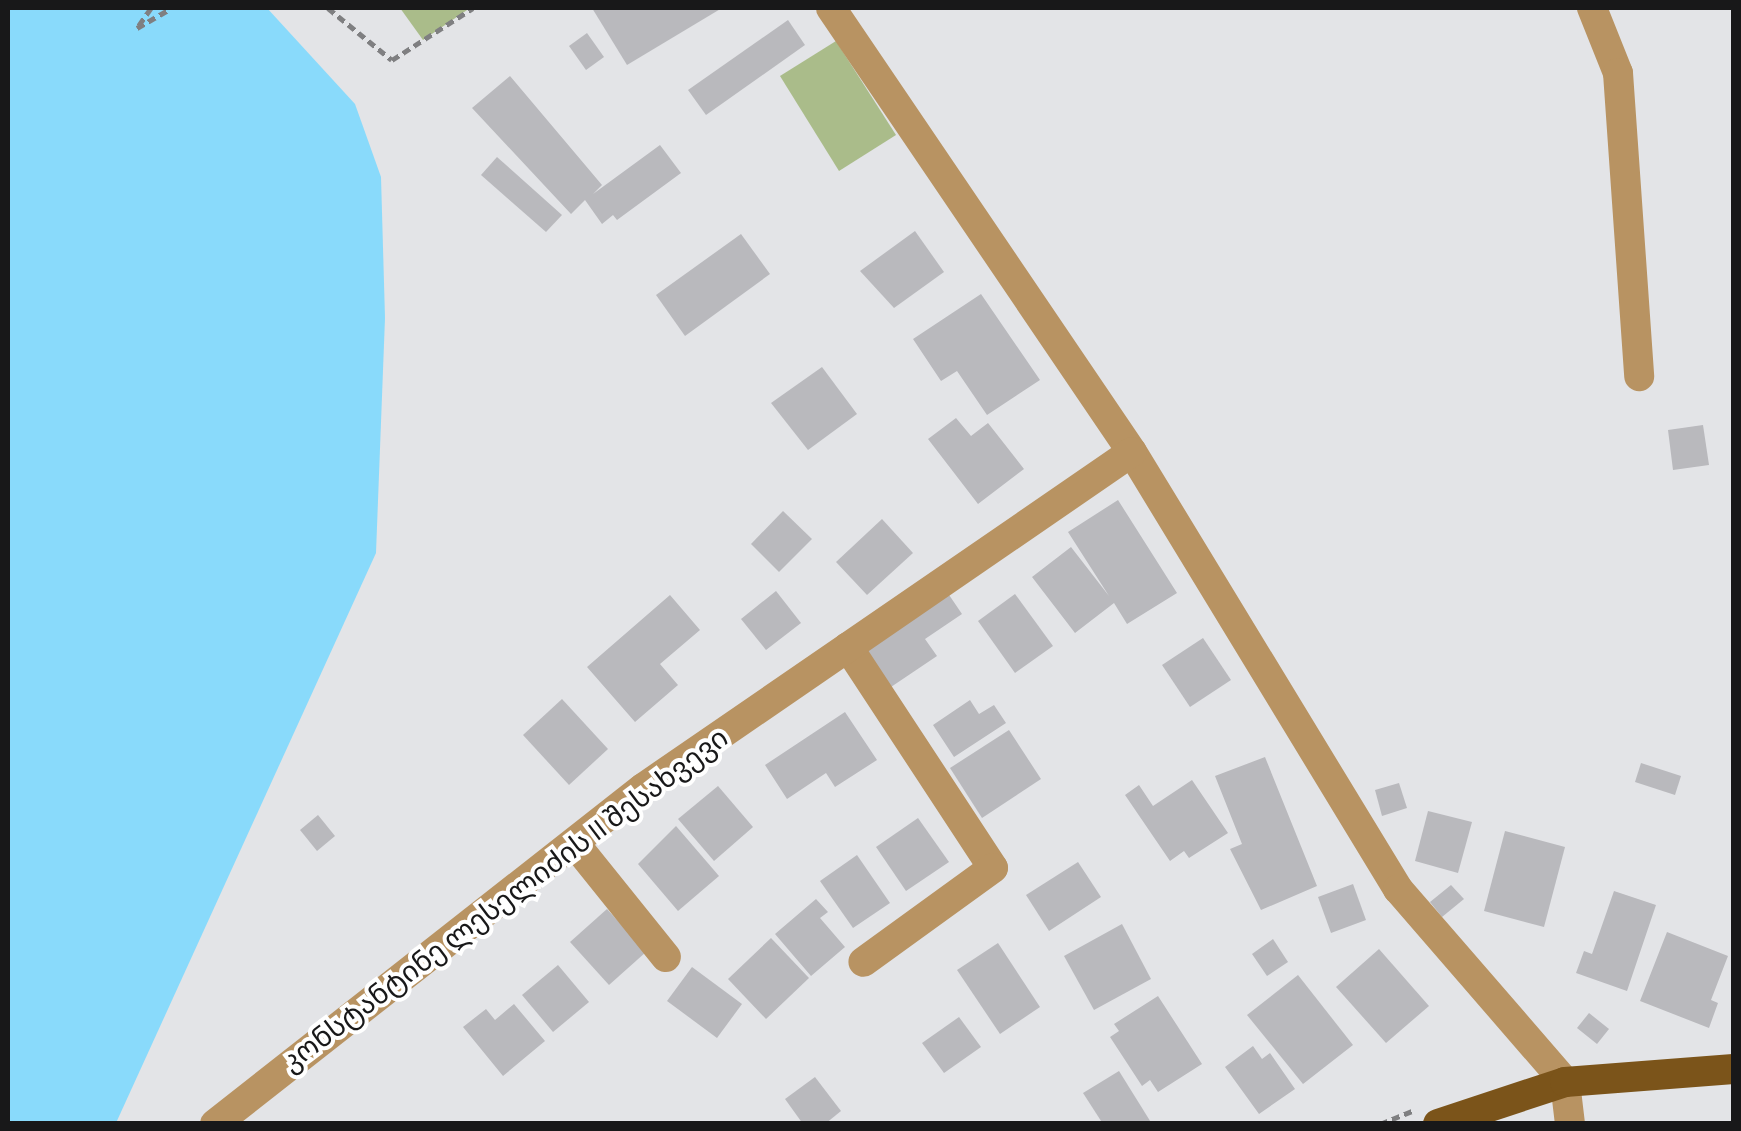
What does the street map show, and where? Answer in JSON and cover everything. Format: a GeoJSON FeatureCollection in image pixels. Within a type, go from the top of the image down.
{"type":"FeatureCollection","features":[{"type":"Feature","properties":{"kind":"main road"},"geometry":{"type":"LineString","coordinates":[[1438,1124],[1565,1082],[1734,1069]]}},
{"type":"Feature","properties":{"kind":"street"},"geometry":{"type":"LineString","coordinates":[[831,8],[1132,452],[1398,889],[1565,1082],[1570,1124]]}},
{"type":"Feature","properties":{"kind":"street"},"geometry":{"type":"LineString","coordinates":[[1592,8],[1618,72],[1639,376]]}},
{"type":"Feature","properties":{"kind":"street","name":"კონსტანტინე ლესელიძის II შესახვევი"},"geometry":{"type":"LineString","coordinates":[[216,1124],[575,844],[848,647],[1132,452]]}},
{"type":"Feature","properties":{"kind":"street"},"geometry":{"type":"LineString","coordinates":[[848,647],[993,868],[863,962]]}},
{"type":"Feature","properties":{"kind":"street"},"geometry":{"type":"LineString","coordinates":[[575,844],[666,957]]}},
{"type":"Feature","properties":{"kind":"path"},"geometry":{"type":"LineString","coordinates":[[152,8],[138,28],[171,8]]}},
{"type":"Feature","properties":{"kind":"path"},"geometry":{"type":"LineString","coordinates":[[328,8],[392,60],[473,8]]}},
{"type":"Feature","properties":{"kind":"green space"},"geometry":{"type":"Polygon","coordinates":[[[400,8],[470,8],[423,40],[400,8]]]}},
{"type":"Feature","properties":{"kind":"green space"},"geometry":{"type":"Polygon","coordinates":[[[836,41],[896,135],[839,171],[780,76],[836,41]]]}},
{"type":"Feature","properties":{"kind":"water"},"geometry":{"type":"Polygon","coordinates":[[[8,8],[267,8],[355,104],[381,177],[385,318],[376,553],[116,1123],[8,1123],[8,8]]]}},
{"type":"Feature","properties":{"kind":"building"},"geometry":{"type":"Polygon","coordinates":[[[592,8],[722,8],[627,65],[592,8]]]}},
{"type":"Feature","properties":{"kind":"building"},"geometry":{"type":"Polygon","coordinates":[[[788,20],[805,45],[706,115],[688,90],[788,20]]]}},
{"type":"Feature","properties":{"kind":"building"},"geometry":{"type":"Polygon","coordinates":[[[587,33],[604,57],[586,70],[569,46],[587,33]]]}},
{"type":"Feature","properties":{"kind":"building"},"geometry":{"type":"Polygon","coordinates":[[[510,76],[602,185],[593,194],[660,145],[681,173],[617,220],[613,215],[602,224],[585,200],[571,214],[472,108],[510,76]]]}},
{"type":"Feature","properties":{"kind":"building"},"geometry":{"type":"Polygon","coordinates":[[[497,157],[562,215],[546,232],[481,175],[497,157]]]}},
{"type":"Feature","properties":{"kind":"building"},"geometry":{"type":"Polygon","coordinates":[[[915,231],[944,272],[894,308],[860,271],[915,231]]]}},
{"type":"Feature","properties":{"kind":"building"},"geometry":{"type":"Polygon","coordinates":[[[741,234],[770,274],[685,336],[656,295],[741,234]]]}},
{"type":"Feature","properties":{"kind":"building"},"geometry":{"type":"Polygon","coordinates":[[[981,294],[1040,380],[987,415],[957,371],[941,381],[913,339],[981,294]]]}},
{"type":"Feature","properties":{"kind":"building"},"geometry":{"type":"Polygon","coordinates":[[[822,367],[857,414],[808,450],[771,403],[822,367]]]}},
{"type":"Feature","properties":{"kind":"building"},"geometry":{"type":"Polygon","coordinates":[[[956,418],[971,436],[988,423],[1024,469],[978,504],[928,439],[956,418]]]}},
{"type":"Feature","properties":{"kind":"building"},"geometry":{"type":"Polygon","coordinates":[[[1703,425],[1709,465],[1673,470],[1668,430],[1703,425]]]}},
{"type":"Feature","properties":{"kind":"building"},"geometry":{"type":"Polygon","coordinates":[[[1118,500],[1177,593],[1127,624],[1114,603],[1075,633],[1032,577],[1071,547],[1109,596],[1068,532],[1118,500]]]}},
{"type":"Feature","properties":{"kind":"building"},"geometry":{"type":"Polygon","coordinates":[[[783,511],[812,539],[779,572],[751,544],[783,511]]]}},
{"type":"Feature","properties":{"kind":"building"},"geometry":{"type":"Polygon","coordinates":[[[882,519],[913,553],[867,595],[836,562],[882,519]]]}},
{"type":"Feature","properties":{"kind":"building"},"geometry":{"type":"Polygon","coordinates":[[[943,586],[962,614],[925,639],[937,656],[888,689],[858,646],[943,586]]]}},
{"type":"Feature","properties":{"kind":"building"},"geometry":{"type":"Polygon","coordinates":[[[776,591],[801,623],[766,650],[741,619],[776,591]]]}},
{"type":"Feature","properties":{"kind":"building"},"geometry":{"type":"Polygon","coordinates":[[[1015,594],[1053,646],[1015,673],[978,621],[1015,594]]]}},
{"type":"Feature","properties":{"kind":"building"},"geometry":{"type":"Polygon","coordinates":[[[670,595],[700,630],[660,664],[678,685],[635,722],[587,667],[670,595]]]}},
{"type":"Feature","properties":{"kind":"building"},"geometry":{"type":"Polygon","coordinates":[[[1203,638],[1231,680],[1190,707],[1162,665],[1203,638]]]}},
{"type":"Feature","properties":{"kind":"building"},"geometry":{"type":"Polygon","coordinates":[[[562,699],[608,749],[569,785],[523,735],[562,699]]]}},
{"type":"Feature","properties":{"kind":"building"},"geometry":{"type":"Polygon","coordinates":[[[970,700],[979,714],[994,705],[1006,723],[954,757],[933,725],[970,700]]]}},
{"type":"Feature","properties":{"kind":"building"},"geometry":{"type":"Polygon","coordinates":[[[845,712],[877,760],[835,787],[826,773],[787,799],[765,765],[845,712]]]}},
{"type":"Feature","properties":{"kind":"building"},"geometry":{"type":"Polygon","coordinates":[[[1009,730],[1041,779],[982,818],[950,768],[1009,730]]]}},
{"type":"Feature","properties":{"kind":"building"},"geometry":{"type":"Polygon","coordinates":[[[1265,757],[1317,886],[1261,910],[1230,849],[1242,844],[1215,776],[1265,757]]]}},
{"type":"Feature","properties":{"kind":"building"},"geometry":{"type":"Polygon","coordinates":[[[1641,763],[1681,776],[1675,795],[1635,782],[1641,763]]]}},
{"type":"Feature","properties":{"kind":"building"},"geometry":{"type":"Polygon","coordinates":[[[1192,780],[1228,833],[1189,858],[1184,851],[1170,861],[1125,795],[1139,785],[1153,806],[1192,780]]]}},
{"type":"Feature","properties":{"kind":"building"},"geometry":{"type":"Polygon","coordinates":[[[1399,783],[1407,808],[1382,816],[1375,790],[1399,783]]]}},
{"type":"Feature","properties":{"kind":"building"},"geometry":{"type":"Polygon","coordinates":[[[718,786],[753,827],[714,861],[678,819],[718,786]]]}},
{"type":"Feature","properties":{"kind":"building"},"geometry":{"type":"Polygon","coordinates":[[[1428,811],[1472,822],[1458,873],[1415,861],[1428,811]]]}},
{"type":"Feature","properties":{"kind":"building"},"geometry":{"type":"Polygon","coordinates":[[[318,815],[335,836],[317,851],[300,830],[318,815]]]}},
{"type":"Feature","properties":{"kind":"building"},"geometry":{"type":"Polygon","coordinates":[[[918,818],[949,862],[906,891],[876,847],[918,818]]]}},
{"type":"Feature","properties":{"kind":"building"},"geometry":{"type":"Polygon","coordinates":[[[676,826],[719,876],[678,911],[638,864],[676,826]]]}},
{"type":"Feature","properties":{"kind":"building"},"geometry":{"type":"Polygon","coordinates":[[[1505,831],[1565,847],[1544,927],[1484,911],[1505,831]]]}},
{"type":"Feature","properties":{"kind":"building"},"geometry":{"type":"Polygon","coordinates":[[[857,855],[890,903],[853,928],[820,881],[857,855]]]}},
{"type":"Feature","properties":{"kind":"building"},"geometry":{"type":"Polygon","coordinates":[[[1078,862],[1101,897],[1049,931],[1026,895],[1078,862]]]}},
{"type":"Feature","properties":{"kind":"building"},"geometry":{"type":"Polygon","coordinates":[[[1353,884],[1366,920],[1331,933],[1318,897],[1353,884]]]}},
{"type":"Feature","properties":{"kind":"building"},"geometry":{"type":"Polygon","coordinates":[[[1451,885],[1464,899],[1442,917],[1430,902],[1451,885]]]}},
{"type":"Feature","properties":{"kind":"building"},"geometry":{"type":"Polygon","coordinates":[[[1614,891],[1656,905],[1627,991],[1576,973],[1584,951],[1592,954],[1614,891]]]}},
{"type":"Feature","properties":{"kind":"building"},"geometry":{"type":"Polygon","coordinates":[[[816,899],[828,912],[820,918],[845,947],[811,976],[775,934],[816,899]]]}},
{"type":"Feature","properties":{"kind":"building"},"geometry":{"type":"Polygon","coordinates":[[[607,909],[646,952],[609,985],[570,942],[607,909]]]}},
{"type":"Feature","properties":{"kind":"building"},"geometry":{"type":"Polygon","coordinates":[[[1122,924],[1151,979],[1094,1010],[1064,956],[1122,924]]]}},
{"type":"Feature","properties":{"kind":"building"},"geometry":{"type":"Polygon","coordinates":[[[1667,932],[1728,956],[1711,1000],[1718,1003],[1709,1028],[1640,1001],[1667,932]]]}},
{"type":"Feature","properties":{"kind":"building"},"geometry":{"type":"Polygon","coordinates":[[[771,938],[809,978],[766,1019],[728,979],[771,938]]]}},
{"type":"Feature","properties":{"kind":"building"},"geometry":{"type":"Polygon","coordinates":[[[1273,939],[1288,962],[1267,976],[1252,954],[1273,939]]]}},
{"type":"Feature","properties":{"kind":"building"},"geometry":{"type":"Polygon","coordinates":[[[998,943],[1040,1007],[1000,1034],[957,970],[998,943]]]}},
{"type":"Feature","properties":{"kind":"building"},"geometry":{"type":"Polygon","coordinates":[[[1379,949],[1429,1006],[1386,1043],[1336,987],[1379,949]]]}},
{"type":"Feature","properties":{"kind":"building"},"geometry":{"type":"Polygon","coordinates":[[[558,965],[589,1002],[553,1032],[522,995],[558,965]]]}},
{"type":"Feature","properties":{"kind":"building"},"geometry":{"type":"Polygon","coordinates":[[[692,967],[742,1004],[717,1038],[667,1001],[692,967]]]}},
{"type":"Feature","properties":{"kind":"building"},"geometry":{"type":"Polygon","coordinates":[[[1298,975],[1353,1045],[1303,1084],[1247,1015],[1298,975]]]}},
{"type":"Feature","properties":{"kind":"building"},"geometry":{"type":"Polygon","coordinates":[[[1158,996],[1202,1064],[1158,1092],[1150,1080],[1142,1086],[1110,1037],[1119,1031],[1114,1024],[1158,996]]]}},
{"type":"Feature","properties":{"kind":"building"},"geometry":{"type":"Polygon","coordinates":[[[514,1004],[545,1041],[503,1076],[463,1027],[486,1009],[495,1020],[514,1004]]]}},
{"type":"Feature","properties":{"kind":"building"},"geometry":{"type":"Polygon","coordinates":[[[1589,1013],[1609,1029],[1597,1044],[1577,1028],[1589,1013]]]}},
{"type":"Feature","properties":{"kind":"building"},"geometry":{"type":"Polygon","coordinates":[[[959,1017],[981,1047],[944,1073],[922,1043],[959,1017]]]}},
{"type":"Feature","properties":{"kind":"building"},"geometry":{"type":"Polygon","coordinates":[[[1253,1046],[1262,1059],[1270,1053],[1295,1089],[1259,1114],[1225,1067],[1253,1046]]]}},
{"type":"Feature","properties":{"kind":"building"},"geometry":{"type":"Polygon","coordinates":[[[1119,1071],[1152,1124],[1103,1124],[1083,1093],[1119,1071]]]}},
{"type":"Feature","properties":{"kind":"building"},"geometry":{"type":"Polygon","coordinates":[[[815,1077],[841,1111],[825,1124],[803,1124],[785,1099],[815,1077]]]}}]}
